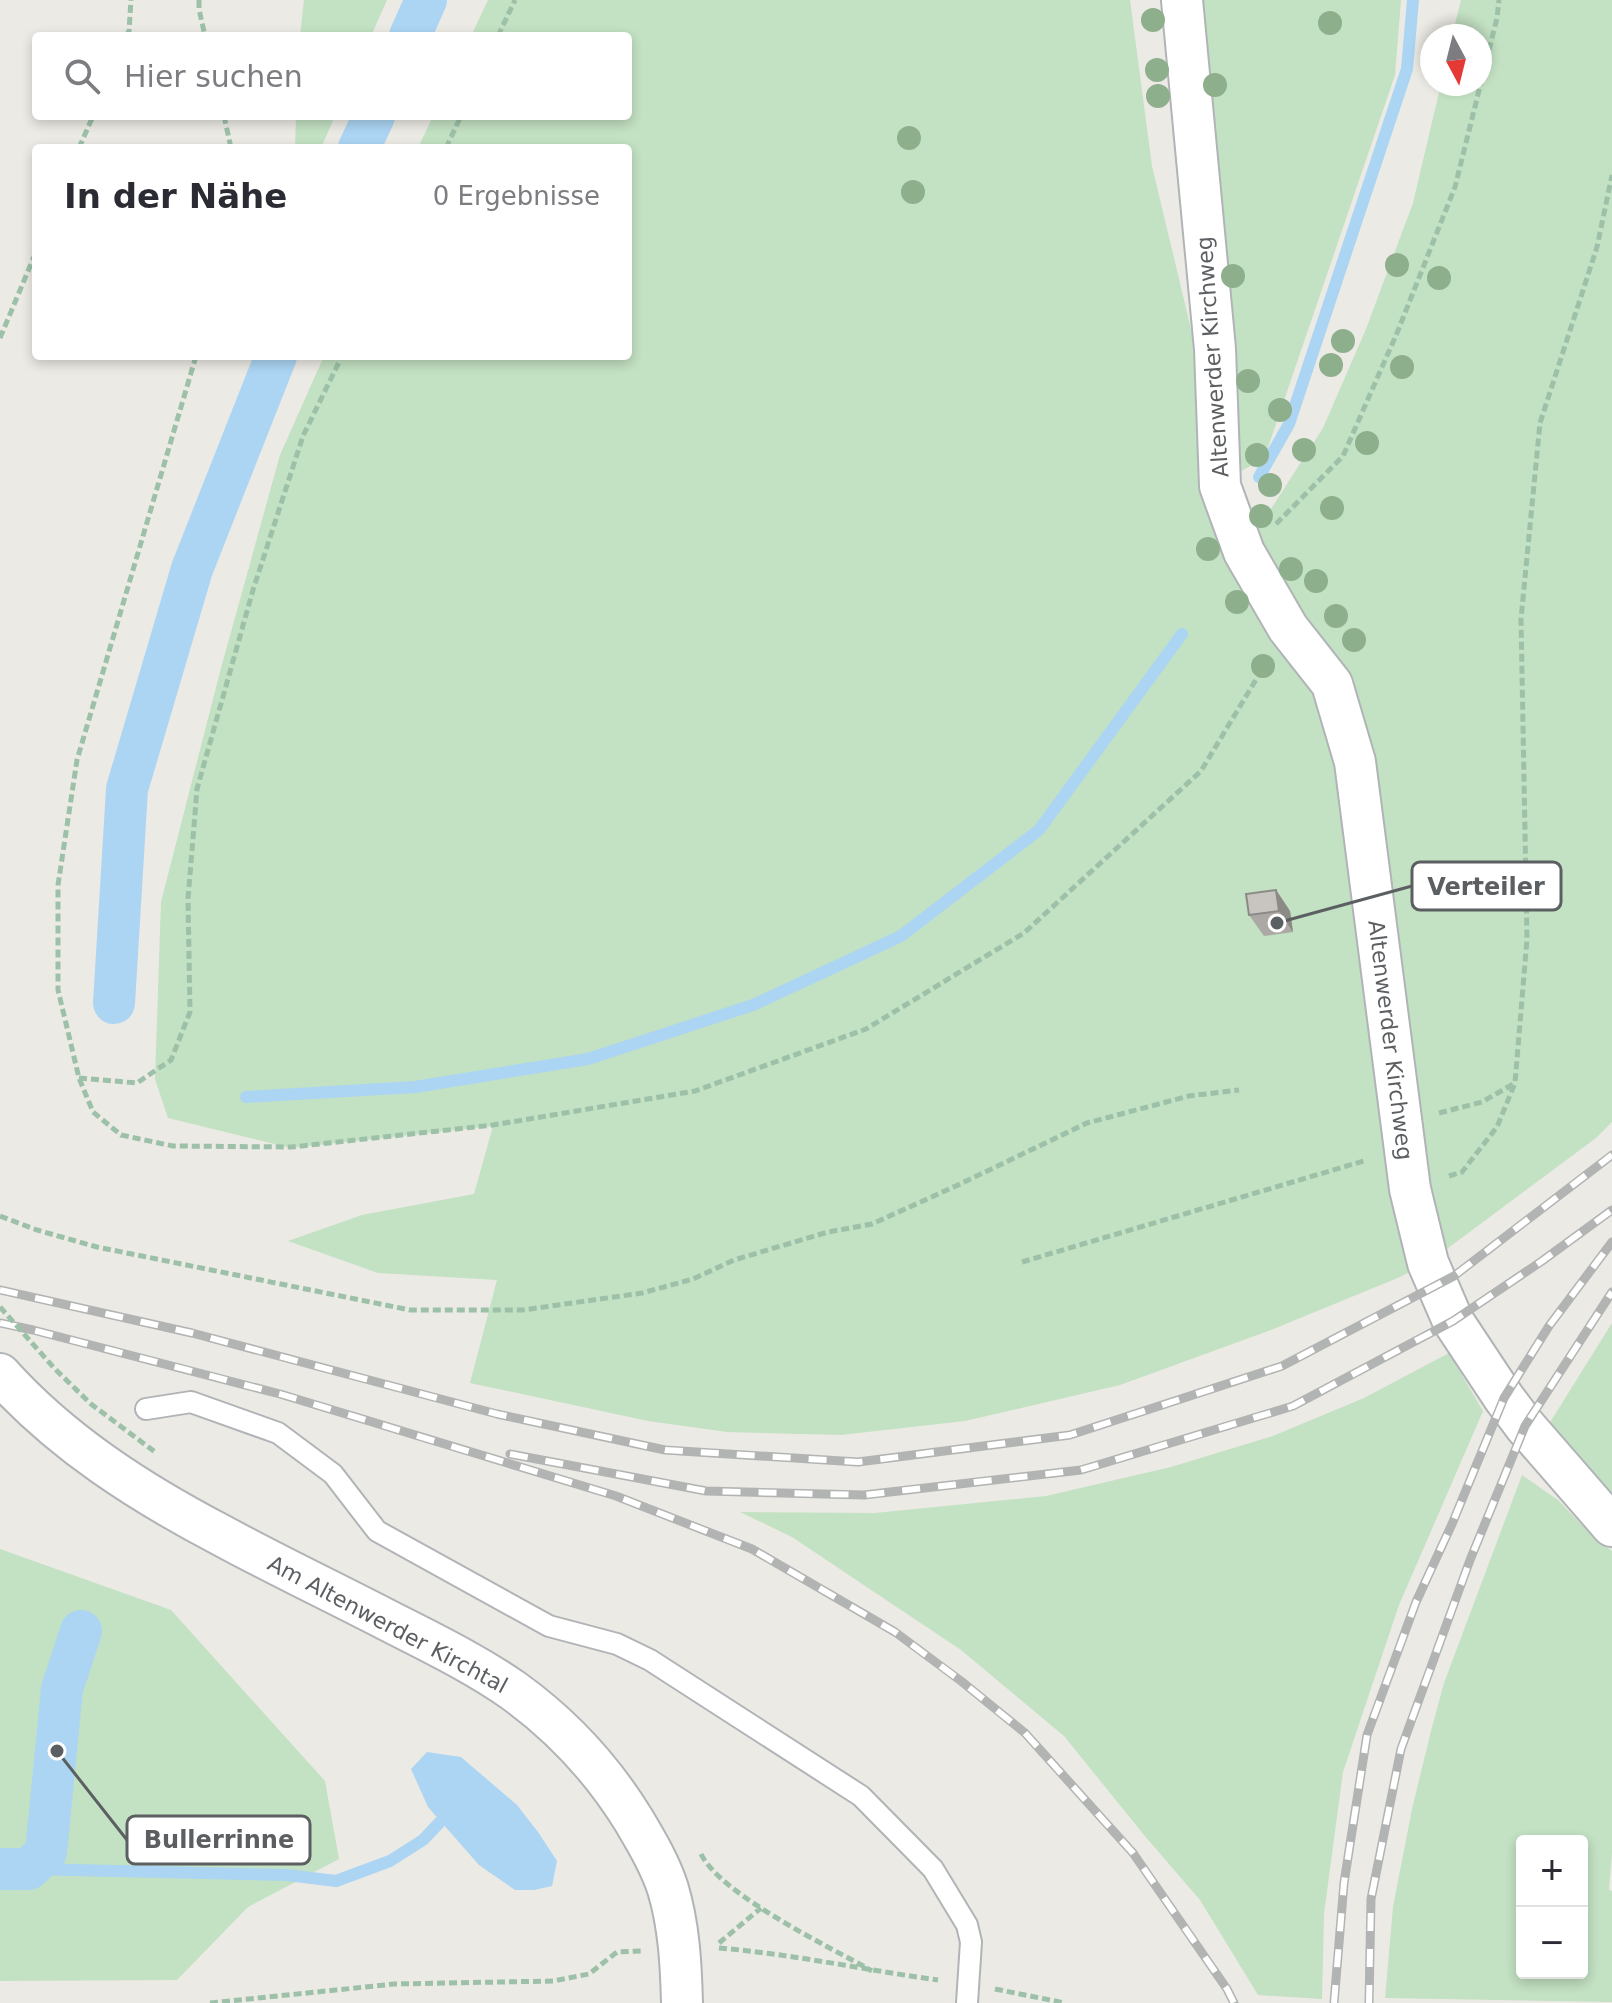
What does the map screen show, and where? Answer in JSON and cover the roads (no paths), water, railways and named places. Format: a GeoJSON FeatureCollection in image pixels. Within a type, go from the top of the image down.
{"type":"FeatureCollection","features":[{"type":"Feature","properties":{"kind":"street","name":"Altenwerder Kirchweg"},"geometry":{"type":"LineString","coordinates":[[1182,0],[1215,349],[1220,486],[1244,552],[1288,628],[1332,684],[1355,762],[1410,1189],[1428,1263],[1453,1321],[1504,1398],[1612,1526]]}},
{"type":"Feature","properties":{"kind":"street","name":"Am Altenwerder Kirchtal"},"geometry":{"type":"LineString","coordinates":[[0,1374],[57,1429],[132,1485],[217,1533],[460,1657],[514,1691],[561,1730],[621,1799],[655,1856],[675,1920],[680,1949],[682,2003]]}},
{"type":"Feature","properties":{"kind":"lane"},"geometry":{"type":"LineString","coordinates":[[146,1409],[191,1402],[278,1433],[333,1474],[377,1531],[549,1626],[617,1644],[650,1660],[861,1796],[933,1869],[967,1925],[971,1942],[967,2003]]}},
{"type":"Feature","properties":{"kind":"water"},"geometry":{"type":"Polygon","coordinates":[[[427,1752],[461,1757],[517,1805],[557,1861],[552,1886],[515,1890],[479,1865],[428,1807],[411,1769],[427,1752]]]}},
{"type":"Feature","properties":{"kind":"waterway"},"geometry":{"type":"LineString","coordinates":[[412,32],[426,0]]}},
{"type":"Feature","properties":{"kind":"waterway"},"geometry":{"type":"LineString","coordinates":[[1259,477],[1289,424],[1407,69],[1413,0]]}},
{"type":"Feature","properties":{"kind":"waterway"},"geometry":{"type":"LineString","coordinates":[[361,144],[372,120]]}},
{"type":"Feature","properties":{"kind":"waterway"},"geometry":{"type":"LineString","coordinates":[[114,1003],[127,789],[192,569],[274,360]]}},
{"type":"Feature","properties":{"kind":"waterway"},"geometry":{"type":"LineString","coordinates":[[246,1097],[415,1087],[588,1059],[753,1005],[901,936],[1039,830],[1182,634]]}},
{"type":"Feature","properties":{"kind":"waterway"},"geometry":{"type":"LineString","coordinates":[[0,1869],[29,1869],[46,1852],[62,1689],[81,1631]]}},
{"type":"Feature","properties":{"kind":"waterway"},"geometry":{"type":"LineString","coordinates":[[29,1869],[287,1875],[336,1881],[390,1861],[423,1840],[441,1821]]}},
{"type":"Feature","properties":{"kind":"railway"},"geometry":{"type":"LineString","coordinates":[[0,1290],[192,1333],[497,1414],[665,1450],[858,1462],[1070,1435],[1282,1366],[1454,1276],[1612,1155]]}},
{"type":"Feature","properties":{"kind":"railway"},"geometry":{"type":"LineString","coordinates":[[510,1454],[706,1491],[864,1495],[1081,1470],[1293,1406],[1453,1321],[1612,1210]]}},
{"type":"Feature","properties":{"kind":"railway"},"geometry":{"type":"LineString","coordinates":[[1334,2003],[1344,1883],[1367,1735],[1416,1602],[1504,1398],[1549,1326],[1612,1242]]}},
{"type":"Feature","properties":{"kind":"railway"},"geometry":{"type":"LineString","coordinates":[[1369,2003],[1371,1899],[1401,1749],[1470,1560],[1525,1426],[1612,1292]]}},
{"type":"Feature","properties":{"kind":"railway"},"geometry":{"type":"LineString","coordinates":[[0,1323],[280,1394],[616,1496],[752,1549],[895,1632],[1025,1733],[1133,1853],[1234,2003]]}},
{"type":"Feature","properties":{"kind":"place","name":"Verteiler"},"geometry":{"type":"Point","coordinates":[1277,923]}},
{"type":"Feature","properties":{"kind":"place","name":"Bullerrinne"},"geometry":{"type":"Point","coordinates":[57,1751]}}]}
